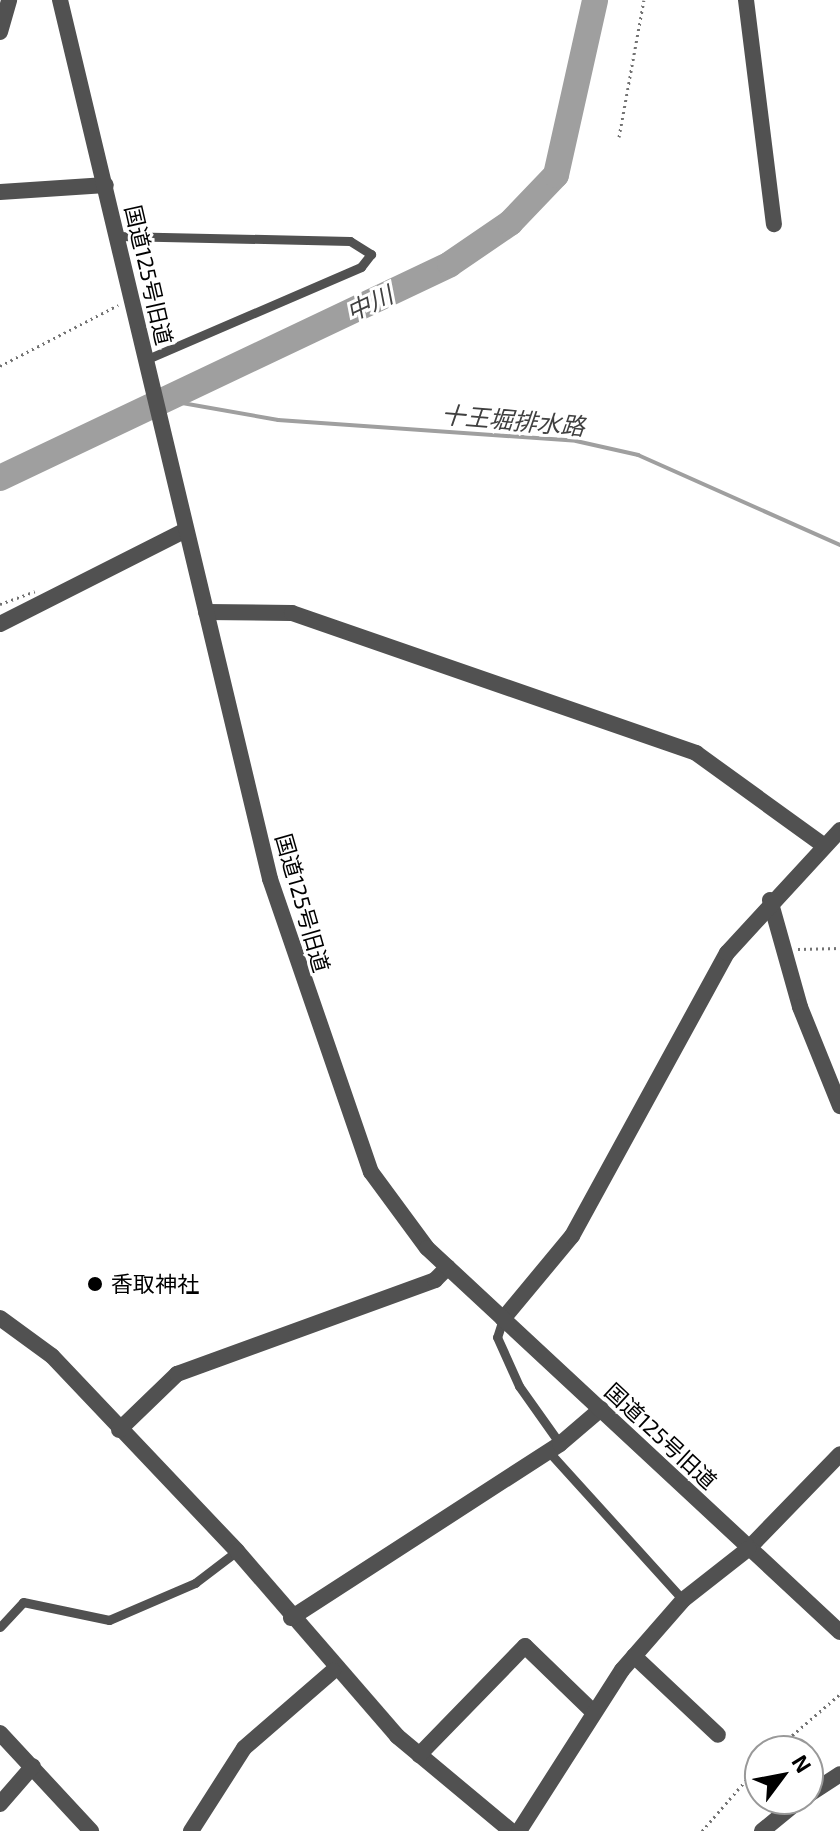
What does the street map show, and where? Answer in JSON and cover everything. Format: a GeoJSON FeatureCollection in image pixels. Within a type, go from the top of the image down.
{"type":"FeatureCollection","features":[{"type":"Feature","properties":{"kind":"street"},"geometry":{"type":"LineString","coordinates":[[0,32],[9,0]]}},
{"type":"Feature","properties":{"kind":"street","name":"国道125号旧道"},"geometry":{"type":"LineString","coordinates":[[60,0],[270,879],[355,1135],[387,1200],[448,1267],[840,1632]]}},
{"type":"Feature","properties":{"kind":"street"},"geometry":{"type":"LineString","coordinates":[[746,0],[774,224]]}},
{"type":"Feature","properties":{"kind":"street"},"geometry":{"type":"LineString","coordinates":[[0,192],[106,185]]}},
{"type":"Feature","properties":{"kind":"street"},"geometry":{"type":"LineString","coordinates":[[0,624],[186,530]]}},
{"type":"Feature","properties":{"kind":"street"},"geometry":{"type":"LineString","coordinates":[[206,612],[292,613],[696,753],[823,845]]}},
{"type":"Feature","properties":{"kind":"street"},"geometry":{"type":"LineString","coordinates":[[503,1319],[572,1236],[727,953],[770,900],[840,830]]}},
{"type":"Feature","properties":{"kind":"street"},"geometry":{"type":"LineString","coordinates":[[770,900],[783,949],[840,1106]]}},
{"type":"Feature","properties":{"kind":"street"},"geometry":{"type":"LineString","coordinates":[[119,1430],[177,1374],[435,1280],[448,1267]]}},
{"type":"Feature","properties":{"kind":"street"},"geometry":{"type":"LineString","coordinates":[[0,1318],[52,1356],[237,1551],[333,1671],[419,1755],[511,1831]]}},
{"type":"Feature","properties":{"kind":"street"},"geometry":{"type":"LineString","coordinates":[[291,1618],[554,1448],[601,1409]]}},
{"type":"Feature","properties":{"kind":"street"},"geometry":{"type":"LineString","coordinates":[[519,1831],[593,1712],[634,1656],[683,1600],[748,1549],[840,1454]]}},
{"type":"Feature","properties":{"kind":"street"},"geometry":{"type":"LineString","coordinates":[[419,1755],[525,1646],[593,1712]]}},
{"type":"Feature","properties":{"kind":"street"},"geometry":{"type":"LineString","coordinates":[[634,1656],[718,1735]]}},
{"type":"Feature","properties":{"kind":"street"},"geometry":{"type":"LineString","coordinates":[[191,1831],[244,1748],[333,1671]]}},
{"type":"Feature","properties":{"kind":"street"},"geometry":{"type":"LineString","coordinates":[[0,1733],[91,1831]]}},
{"type":"Feature","properties":{"kind":"street"},"geometry":{"type":"LineString","coordinates":[[0,1804],[33,1766]]}},
{"type":"Feature","properties":{"kind":"street"},"geometry":{"type":"LineString","coordinates":[[762,1831],[782,1815]]}},
{"type":"Feature","properties":{"kind":"lane"},"geometry":{"type":"LineString","coordinates":[[117,236],[350,241],[371,254],[361,267],[148,363]]}},
{"type":"Feature","properties":{"kind":"lane"},"geometry":{"type":"LineString","coordinates":[[503,1319],[497,1337],[519,1386],[554,1448],[683,1600]]}},
{"type":"Feature","properties":{"kind":"lane"},"geometry":{"type":"LineString","coordinates":[[0,1627],[23,1602],[109,1620],[195,1583],[237,1551]]}},
{"type":"Feature","properties":{"kind":"path"},"geometry":{"type":"LineString","coordinates":[[619,137],[644,0]]}},
{"type":"Feature","properties":{"kind":"path"},"geometry":{"type":"LineString","coordinates":[[0,366],[122,303]]}},
{"type":"Feature","properties":{"kind":"path"},"geometry":{"type":"LineString","coordinates":[[783,949],[840,948]]}},
{"type":"Feature","properties":{"kind":"path"},"geometry":{"type":"LineString","coordinates":[[793,1735],[840,1694]]}},
{"type":"Feature","properties":{"kind":"path"},"geometry":{"type":"LineString","coordinates":[[702,1831],[744,1782]]}},
{"type":"Feature","properties":{"kind":"waterway","name":"中川"},"geometry":{"type":"LineString","coordinates":[[0,478],[450,264],[510,223],[556,175],[595,0]]}},
{"type":"Feature","properties":{"kind":"waterway","name":"十王堀排水路"},"geometry":{"type":"LineString","coordinates":[[165,400],[278,420],[576,441],[638,455],[840,545]]}},
{"type":"Feature","properties":{"kind":"place","name":"香取神社"},"geometry":{"type":"Point","coordinates":[95,1284]}}]}
